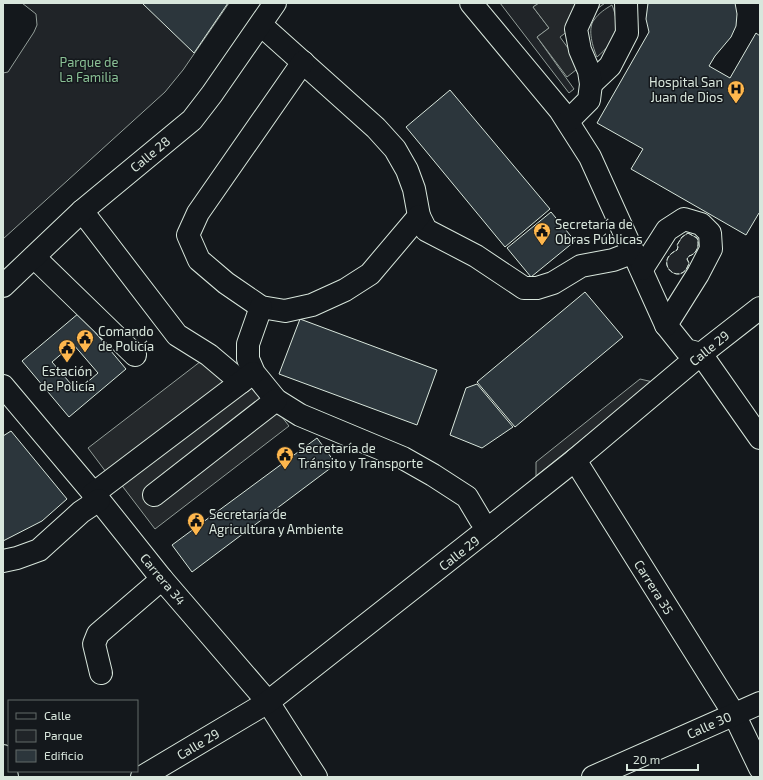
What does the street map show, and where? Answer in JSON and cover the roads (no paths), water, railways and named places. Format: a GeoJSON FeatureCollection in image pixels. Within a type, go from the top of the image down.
{"type":"FeatureCollection","features":[{"type":"Feature","properties":{"kind":"street","name":"Calle 28"},"geometry":{"type":"LineString","coordinates":[[3,286],[82,211],[192,120],[212,94],[275,3]]}},
{"type":"Feature","properties":{"kind":"street"},"geometry":{"type":"LineString","coordinates":[[471,3],[560,110],[590,157],[666,325],[686,350],[701,354],[760,438]]}},
{"type":"Feature","properties":{"kind":"street"},"geometry":{"type":"LineString","coordinates":[[568,121],[589,100],[591,84],[589,71],[580,50],[576,29],[588,3]]}},
{"type":"Feature","properties":{"kind":"street"},"geometry":{"type":"LineString","coordinates":[[591,84],[610,66],[627,32],[626,3]]}},
{"type":"Feature","properties":{"kind":"street"},"geometry":{"type":"LineString","coordinates":[[261,24],[376,128],[395,149],[407,170],[412,183],[419,216],[426,230],[476,256],[524,288],[537,288],[553,283],[581,266],[613,260],[638,261],[668,230],[684,219],[701,224],[710,233],[711,249],[698,274],[666,325]]}},
{"type":"Feature","properties":{"kind":"street"},"geometry":{"type":"LineString","coordinates":[[303,62],[198,213],[188,235],[199,260],[226,283],[261,307],[285,311],[312,306],[345,290],[370,274],[419,216]]}},
{"type":"Feature","properties":{"kind":"street"},"geometry":{"type":"LineString","coordinates":[[82,211],[178,335],[247,377],[276,400],[300,415],[403,458],[433,475],[467,497],[480,519],[488,529]]}},
{"type":"Feature","properties":{"kind":"street"},"geometry":{"type":"LineString","coordinates":[[34,257],[135,355]]}},
{"type":"Feature","properties":{"kind":"street"},"geometry":{"type":"LineString","coordinates":[[8,566],[39,550],[96,497],[247,377],[248,344],[261,307]]}},
{"type":"Feature","properties":{"kind":"street","name":"Calle 29"},"geometry":{"type":"LineString","coordinates":[[142,777],[268,702],[575,460],[701,354],[760,308]]}},
{"type":"Feature","properties":{"kind":"street","name":"Carrera 34"},"geometry":{"type":"LineString","coordinates":[[3,386],[162,579],[268,702],[316,777]]}},
{"type":"Feature","properties":{"kind":"street"},"geometry":{"type":"LineString","coordinates":[[154,495],[276,400]]}},
{"type":"Feature","properties":{"kind":"street","name":"Carrera 35"},"geometry":{"type":"LineString","coordinates":[[575,460],[734,714],[760,768]]}},
{"type":"Feature","properties":{"kind":"street"},"geometry":{"type":"LineString","coordinates":[[102,673],[94,644],[98,634],[162,579]]}},
{"type":"Feature","properties":{"kind":"street","name":"Calle 30"},"geometry":{"type":"LineString","coordinates":[[593,777],[760,703]]}},
{"type":"Feature","properties":{"kind":"street"},"geometry":{"type":"LineString","coordinates":[[3,756],[8,777]]}},
{"type":"Feature","properties":{"kind":"place","name":"Hospital San Juan de Dios"},"geometry":{"type":"Point","coordinates":[736,104]}},
{"type":"Feature","properties":{"kind":"place","name":"Secretaría de Obras Públicas"},"geometry":{"type":"Point","coordinates":[542,246]}},
{"type":"Feature","properties":{"kind":"place","name":"Comando de Policía"},"geometry":{"type":"Point","coordinates":[85,353]}},
{"type":"Feature","properties":{"kind":"place","name":"Estación de Policía"},"geometry":{"type":"Point","coordinates":[67,363]}},
{"type":"Feature","properties":{"kind":"place","name":"Secretaría de Tránsito y Transporte"},"geometry":{"type":"Point","coordinates":[285,470]}},
{"type":"Feature","properties":{"kind":"place","name":"Secretaría de Agricultura y Ambiente"},"geometry":{"type":"Point","coordinates":[196,536]}},
{"type":"Feature","properties":{"kind":"park label","name":"Parque de La Familia"},"geometry":{"type":"Point","coordinates":[89,70]}}]}
